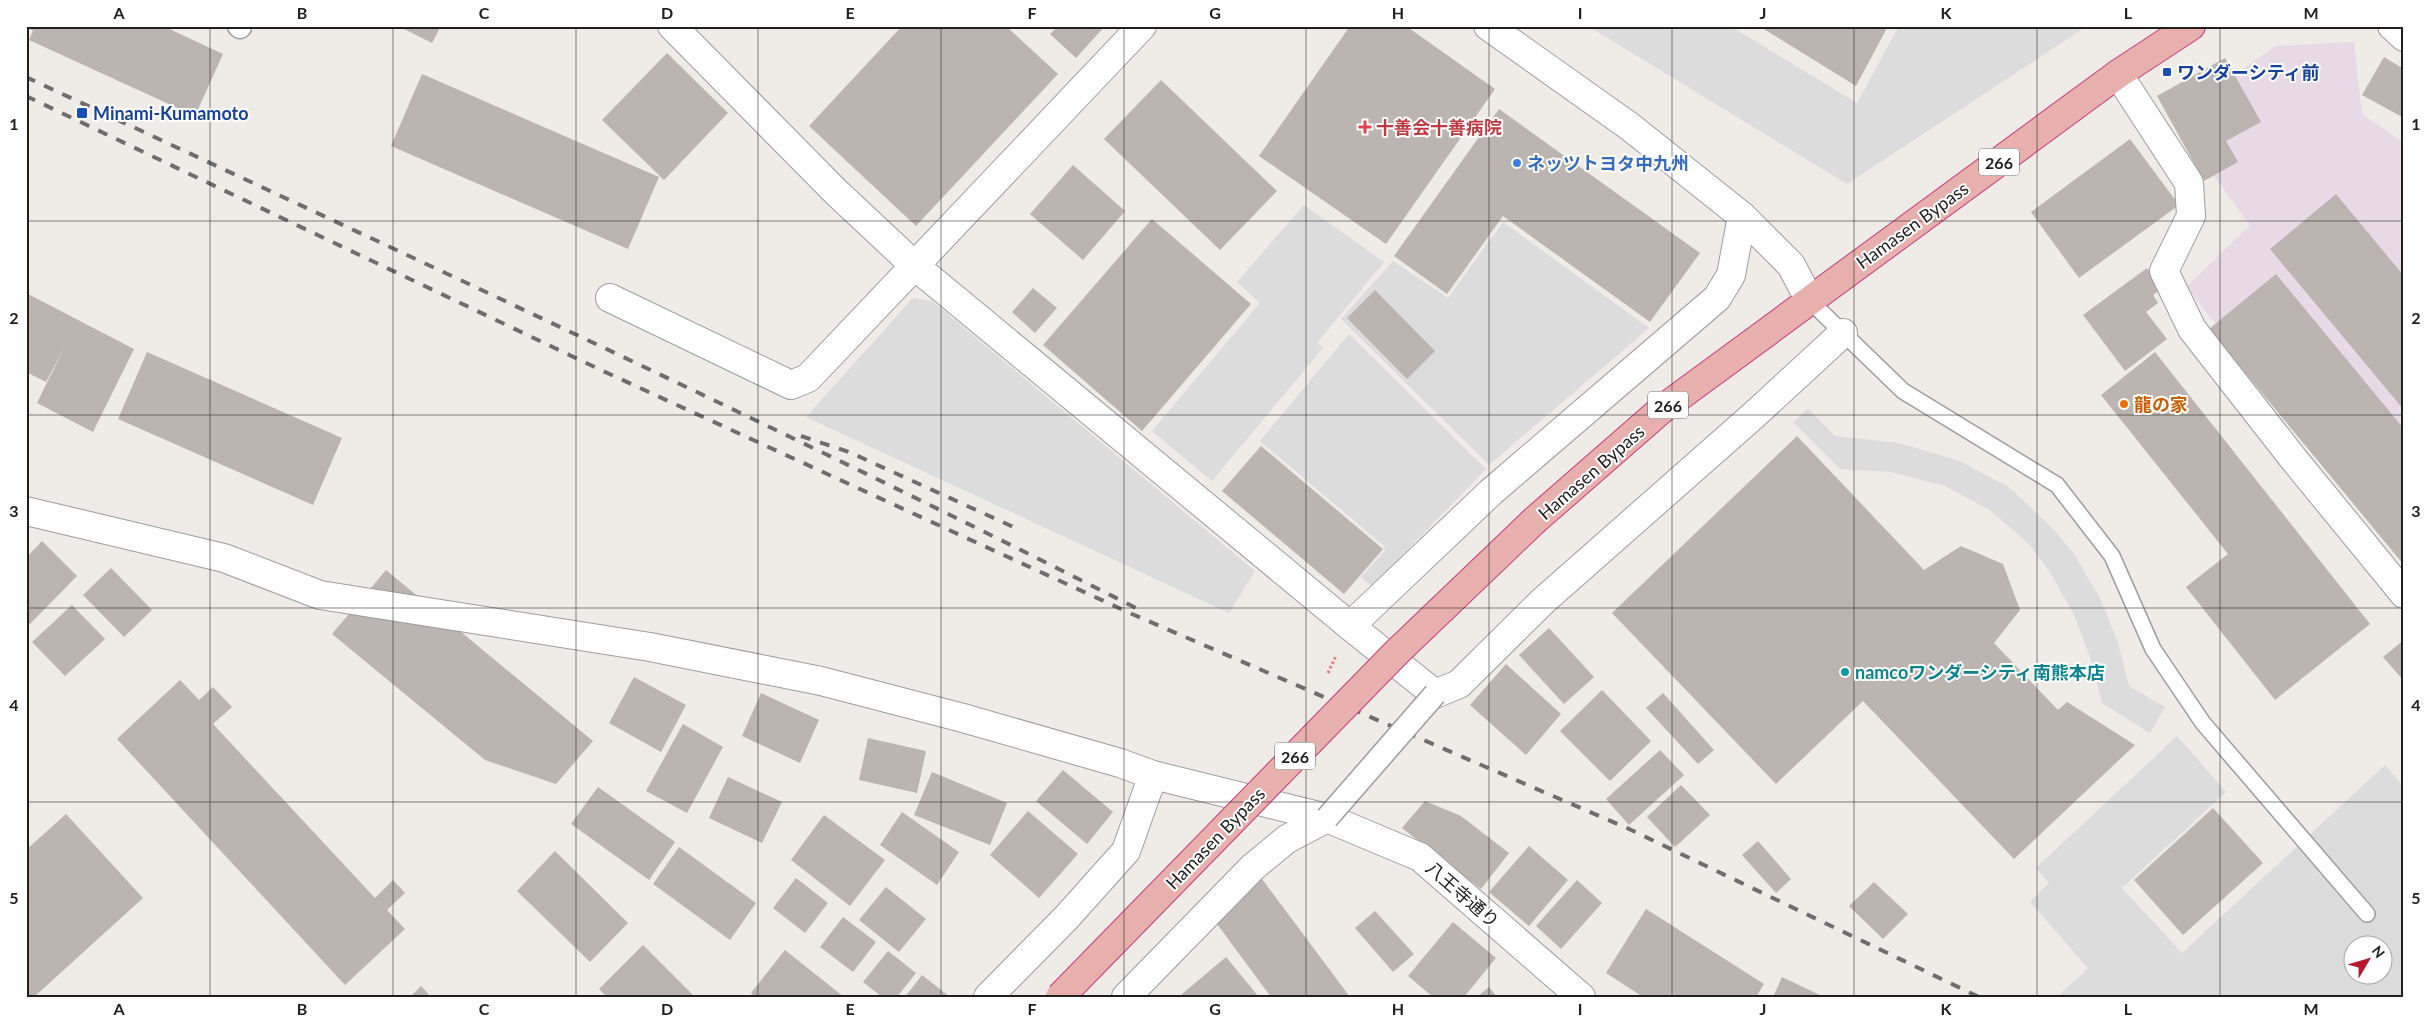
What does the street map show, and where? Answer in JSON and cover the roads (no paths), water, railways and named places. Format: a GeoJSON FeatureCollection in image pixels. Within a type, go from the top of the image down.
{"type":"FeatureCollection","features":[{"type":"Feature","properties":{"kind":"highway","name":"Hamasen Bypass"},"geometry":{"type":"LineString","coordinates":[[1060,997],[1397,652],[1535,520],[1661,410],[2118,74],[2190,26]]}},
{"type":"Feature","properties":{"kind":"street"},"geometry":{"type":"LineString","coordinates":[[672,26],[836,192],[915,266],[1350,626],[1435,694]]}},
{"type":"Feature","properties":{"kind":"street"},"geometry":{"type":"LineString","coordinates":[[610,298],[791,385],[808,378],[1142,26]]}},
{"type":"Feature","properties":{"kind":"street"},"geometry":{"type":"LineString","coordinates":[[1488,26],[1629,126],[1742,216],[1791,265],[1810,301]]}},
{"type":"Feature","properties":{"kind":"street"},"geometry":{"type":"LineString","coordinates":[[2392,26],[2404,37]]}},
{"type":"Feature","properties":{"kind":"street"},"geometry":{"type":"LineString","coordinates":[[2118,74],[2188,183],[2191,216],[2164,272],[2192,329],[2292,458],[2404,594]]}},
{"type":"Feature","properties":{"kind":"street"},"geometry":{"type":"LineString","coordinates":[[1350,626],[1491,492],[1717,298],[1731,275],[1742,216]]}},
{"type":"Feature","properties":{"kind":"street"},"geometry":{"type":"LineString","coordinates":[[1137,993],[1253,868],[1287,839],[1327,818],[1435,694],[1459,684],[1543,602],[1844,333]]}},
{"type":"Feature","properties":{"kind":"street","name":"八王寺通り"},"geometry":{"type":"LineString","coordinates":[[32,520],[224,558],[320,595],[650,647],[821,681],[962,718],[1120,763],[1153,775],[1327,818],[1420,857],[1581,997]]}},
{"type":"Feature","properties":{"kind":"street"},"geometry":{"type":"LineString","coordinates":[[988,997],[1066,918],[1126,851],[1153,775]]}},
{"type":"Feature","properties":{"kind":"lane"},"geometry":{"type":"LineString","coordinates":[[1810,301],[1903,391],[2056,485],[2112,556],[2153,649],[2203,724],[2367,914]]}},
{"type":"Feature","properties":{"kind":"railway"},"geometry":{"type":"LineString","coordinates":[[26,77],[722,404],[1136,608]]}},
{"type":"Feature","properties":{"kind":"railway"},"geometry":{"type":"LineString","coordinates":[[26,96],[603,371],[1132,614],[1627,828],[1979,997]]}},
{"type":"Feature","properties":{"kind":"railway"},"geometry":{"type":"LineString","coordinates":[[801,436],[849,452],[1020,530]]}},
{"type":"Feature","properties":{"kind":"place","name":"ワンダーシティ前"},"geometry":{"type":"Point","coordinates":[2167,72]}},
{"type":"Feature","properties":{"kind":"place","name":"Minami-Kumamoto"},"geometry":{"type":"Point","coordinates":[82,113]}},
{"type":"Feature","properties":{"kind":"place","name":"十善会十善病院"},"geometry":{"type":"Point","coordinates":[1365,127]}},
{"type":"Feature","properties":{"kind":"place","name":"ネッツトヨタ中九州"},"geometry":{"type":"Point","coordinates":[1517,163]}},
{"type":"Feature","properties":{"kind":"place","name":"龍の家"},"geometry":{"type":"Point","coordinates":[2124,404]}},
{"type":"Feature","properties":{"kind":"place","name":"namcoワンダーシティ南熊本店"},"geometry":{"type":"Point","coordinates":[1845,672]}}]}
